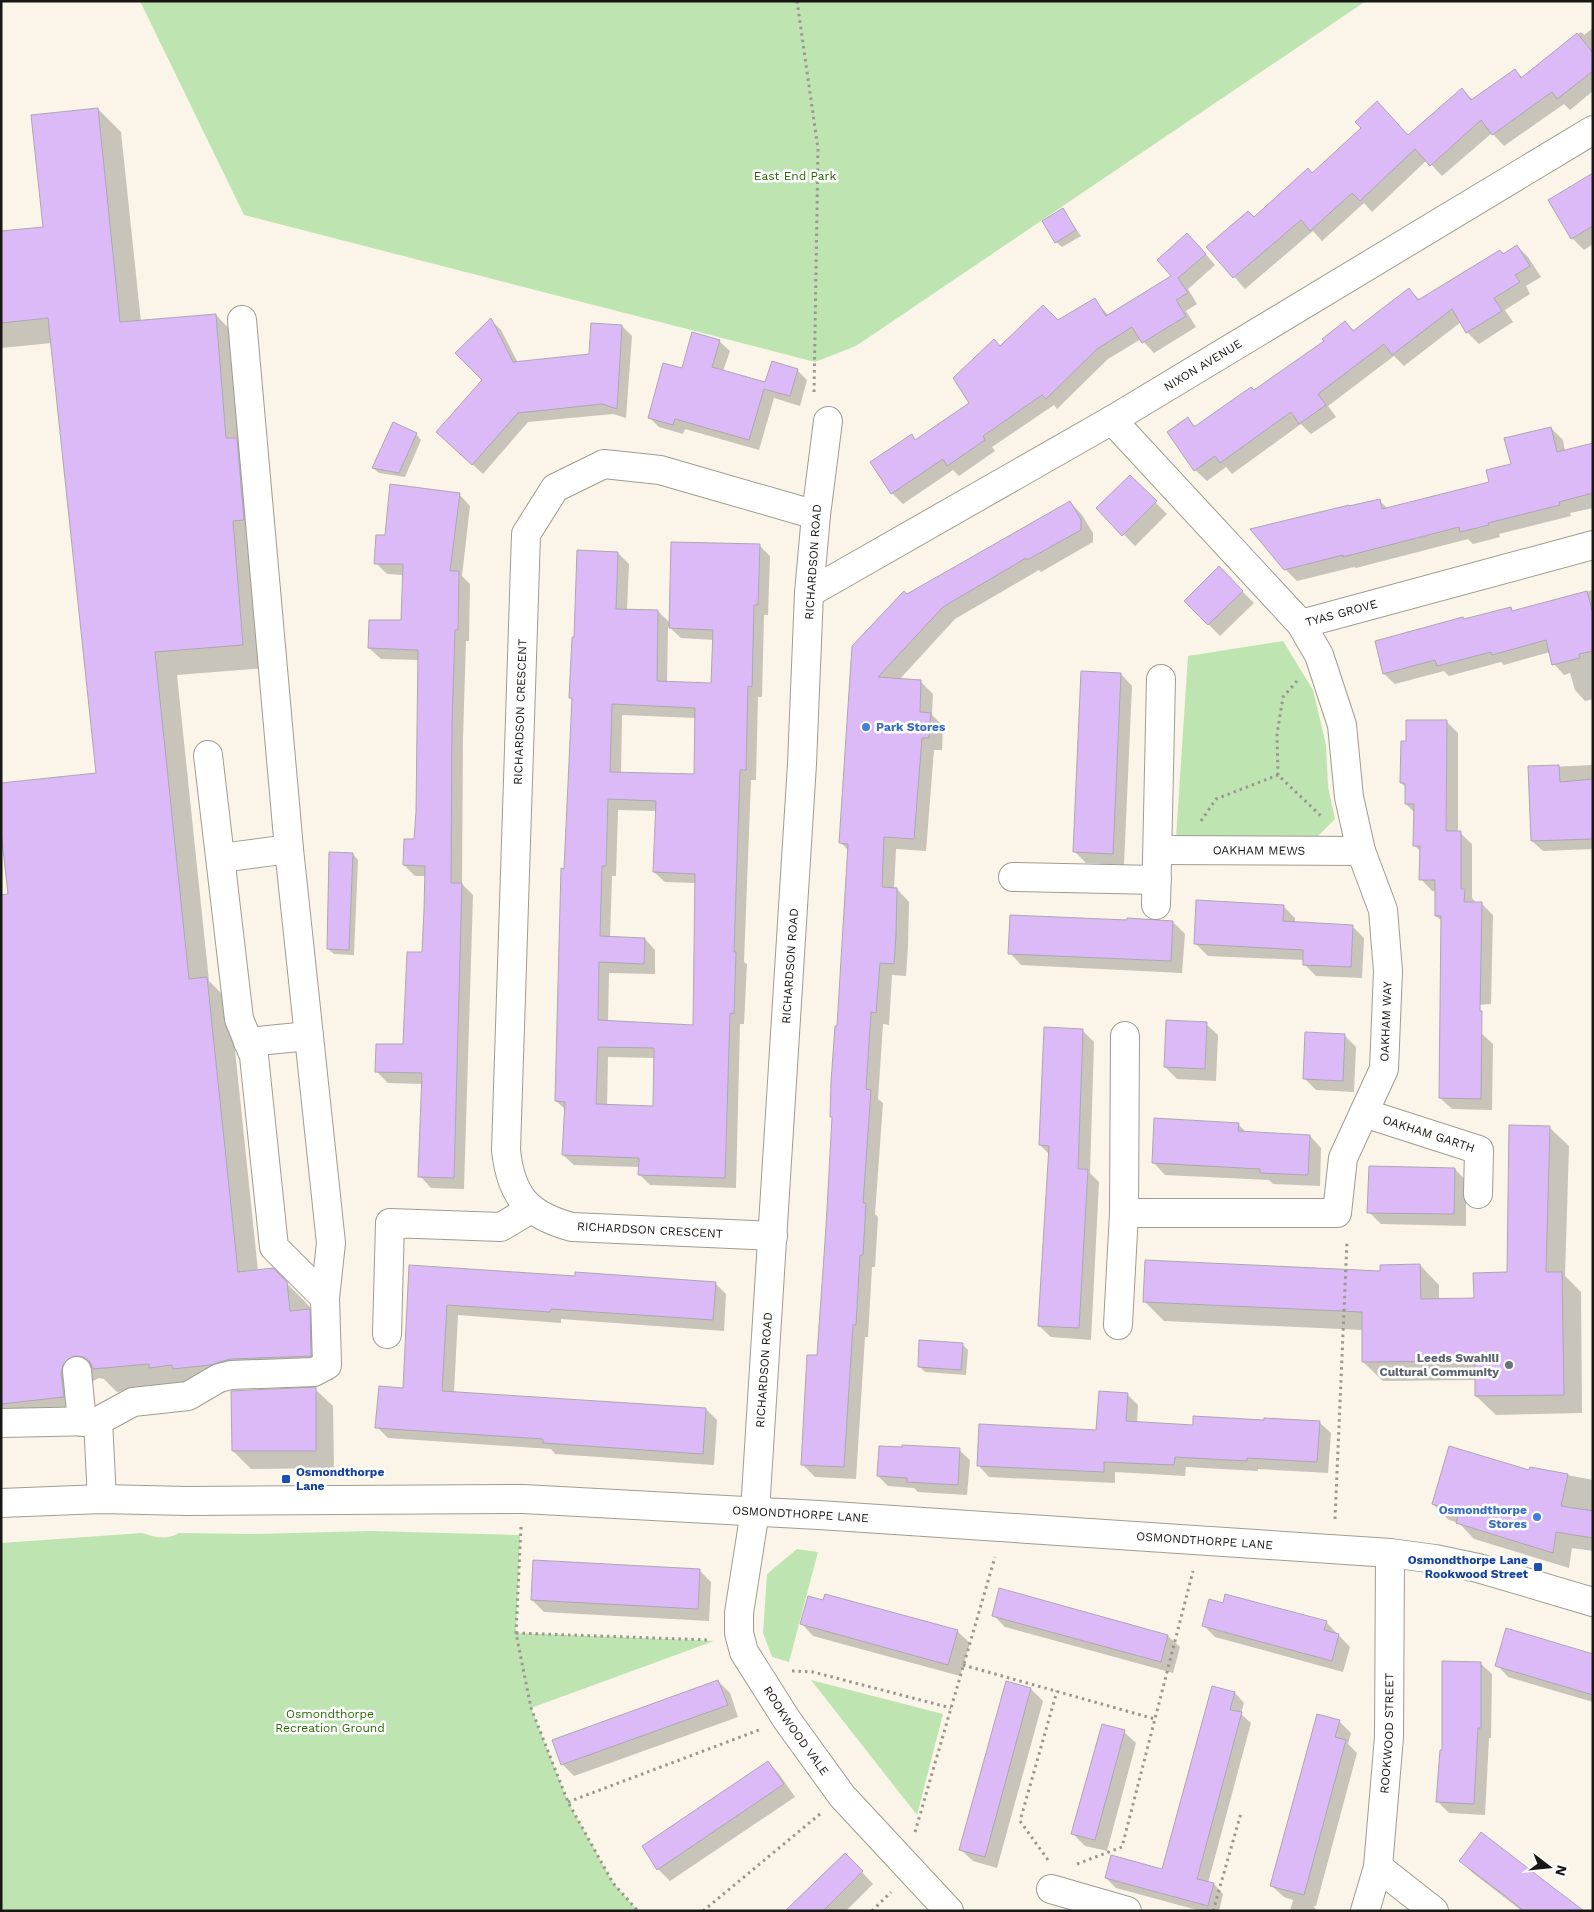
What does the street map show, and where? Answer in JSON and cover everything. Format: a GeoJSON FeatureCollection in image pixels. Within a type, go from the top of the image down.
{"type":"FeatureCollection","features":[{"type":"Feature","properties":{"kind":"street","name":"NIXON AVENUE"},"geometry":{"type":"LineString","coordinates":[[809,594],[1112,420],[1593,130]]}},
{"type":"Feature","properties":{"kind":"street"},"geometry":{"type":"LineString","coordinates":[[1,1423],[90,1422],[133,1402],[188,1396],[219,1378],[231,1375],[314,1372],[327,1364],[325,1298],[331,1243],[289,849],[242,320]]}},
{"type":"Feature","properties":{"kind":"street","name":"TYAS GROVE"},"geometry":{"type":"LineString","coordinates":[[1112,420],[1301,624],[1593,546]]}},
{"type":"Feature","properties":{"kind":"street","name":"RICHARDSON ROAD"},"geometry":{"type":"LineString","coordinates":[[755,1511],[802,764],[809,594],[816,515],[828,421]]}},
{"type":"Feature","properties":{"kind":"street","name":"RICHARDSON CRESCENT"},"geometry":{"type":"LineString","coordinates":[[773,1236],[572,1227],[550,1221],[532,1209],[517,1192],[509,1172],[506,1150],[526,534],[555,488],[604,464],[660,470],[816,515]]}},
{"type":"Feature","properties":{"kind":"street","name":"OAKHAM WAY"},"geometry":{"type":"LineString","coordinates":[[1301,624],[1319,656],[1342,725],[1349,797],[1361,851],[1383,910],[1388,971],[1384,1069],[1343,1158],[1337,1212]]}},
{"type":"Feature","properties":{"kind":"street"},"geometry":{"type":"LineString","coordinates":[[1013,877],[1156,892],[1162,679]]}},
{"type":"Feature","properties":{"kind":"street"},"geometry":{"type":"LineString","coordinates":[[208,755],[239,1019],[254,1056],[274,1247],[325,1298]]}},
{"type":"Feature","properties":{"kind":"street"},"geometry":{"type":"LineString","coordinates":[[221,858],[289,849]]}},
{"type":"Feature","properties":{"kind":"street","name":"OAKHAM MEWS"},"geometry":{"type":"LineString","coordinates":[[1158,850],[1361,851]]}},
{"type":"Feature","properties":{"kind":"street"},"geometry":{"type":"LineString","coordinates":[[248,1042],[309,1036]]}},
{"type":"Feature","properties":{"kind":"street"},"geometry":{"type":"LineString","coordinates":[[1118,1325],[1124,1213],[1125,1036]]}},
{"type":"Feature","properties":{"kind":"street","name":"OAKHAM GARTH"},"geometry":{"type":"LineString","coordinates":[[1364,1113],[1479,1150],[1478,1194]]}},
{"type":"Feature","properties":{"kind":"street"},"geometry":{"type":"LineString","coordinates":[[387,1334],[390,1223],[501,1227],[532,1209]]}},
{"type":"Feature","properties":{"kind":"street"},"geometry":{"type":"LineString","coordinates":[[1124,1213],[1337,1212]]}},
{"type":"Feature","properties":{"kind":"street"},"geometry":{"type":"LineString","coordinates":[[77,1371],[90,1422],[102,1499]]}},
{"type":"Feature","properties":{"kind":"street","name":"OSMONDTHORPE LANE"},"geometry":{"type":"LineString","coordinates":[[1,1503],[102,1499],[187,1501],[524,1499],[755,1511],[1390,1553],[1435,1559],[1478,1568],[1593,1602]]}},
{"type":"Feature","properties":{"kind":"street","name":"ROOKWOOD VALE"},"geometry":{"type":"LineString","coordinates":[[755,1511],[739,1613],[741,1642],[744,1652],[787,1720],[842,1796],[949,1911]]}},
{"type":"Feature","properties":{"kind":"street","name":"ROOKWOOD STREET"},"geometry":{"type":"LineString","coordinates":[[1365,1911],[1378,1868],[1389,1737],[1390,1553]]}},
{"type":"Feature","properties":{"kind":"street"},"geometry":{"type":"LineString","coordinates":[[1378,1868],[1434,1911]]}},
{"type":"Feature","properties":{"kind":"street"},"geometry":{"type":"LineString","coordinates":[[1050,1891],[1127,1911]]}},
{"type":"Feature","properties":{"kind":"path"},"geometry":{"type":"LineString","coordinates":[[797,1],[818,149],[814,418],[828,421]]}},
{"type":"Feature","properties":{"kind":"path"},"geometry":{"type":"LineString","coordinates":[[1319,656],[1283,697],[1277,734],[1278,774],[1323,818]]}},
{"type":"Feature","properties":{"kind":"path"},"geometry":{"type":"LineString","coordinates":[[1200,823],[1216,799],[1278,774]]}},
{"type":"Feature","properties":{"kind":"path"},"geometry":{"type":"LineString","coordinates":[[1334,1550],[1348,1232],[1337,1212]]}},
{"type":"Feature","properties":{"kind":"path"},"geometry":{"type":"LineString","coordinates":[[524,1499],[520,1535],[516,1633],[531,1708],[568,1802],[613,1883],[638,1911]]}},
{"type":"Feature","properties":{"kind":"path"},"geometry":{"type":"LineString","coordinates":[[906,1866],[1003,1528]]}},
{"type":"Feature","properties":{"kind":"path"},"geometry":{"type":"LineString","coordinates":[[1057,1691],[1020,1821],[1050,1891],[1122,1847],[1200,1541]]}},
{"type":"Feature","properties":{"kind":"path"},"geometry":{"type":"LineString","coordinates":[[516,1633],[741,1642]]}},
{"type":"Feature","properties":{"kind":"path"},"geometry":{"type":"LineString","coordinates":[[963,1665],[1155,1719]]}},
{"type":"Feature","properties":{"kind":"path"},"geometry":{"type":"LineString","coordinates":[[754,1669],[814,1672],[951,1708]]}},
{"type":"Feature","properties":{"kind":"path"},"geometry":{"type":"LineString","coordinates":[[568,1802],[787,1720]]}},
{"type":"Feature","properties":{"kind":"path"},"geometry":{"type":"LineString","coordinates":[[702,1911],[842,1796]]}},
{"type":"Feature","properties":{"kind":"path"},"geometry":{"type":"LineString","coordinates":[[1213,1911],[1241,1813]]}},
{"type":"Feature","properties":{"kind":"green space","name":"East End Park"},"geometry":{"type":"Polygon","coordinates":[[[140,1],[1366,1],[856,346],[815,362],[244,215],[140,1]]]}},
{"type":"Feature","properties":{"kind":"green space"},"geometry":{"type":"Polygon","coordinates":[[[1283,641],[1313,690],[1326,745],[1328,787],[1335,819],[1317,837],[1176,838],[1188,656],[1283,641]]]}},
{"type":"Feature","properties":{"kind":"green space","name":"Osmondthorpe Recreation Ground"},"geometry":{"type":"Polygon","coordinates":[[[370,1531],[520,1535],[516,1633],[714,1641],[531,1708],[568,1802],[613,1883],[638,1911],[1,1911],[1,1543],[142,1533],[165,1538],[179,1533],[249,1534],[370,1531]]]}},
{"type":"Feature","properties":{"kind":"green space"},"geometry":{"type":"Polygon","coordinates":[[[797,1549],[818,1552],[789,1662],[772,1657],[763,1633],[767,1574],[797,1549]]]}},
{"type":"Feature","properties":{"kind":"green space"},"geometry":{"type":"Polygon","coordinates":[[[811,1680],[943,1714],[917,1815],[811,1680]]]}},
{"type":"Feature","properties":{"kind":"building"},"geometry":{"type":"Polygon","coordinates":[[[1577,33],[1593,53],[1593,71],[1557,99],[1552,92],[1492,135],[1481,120],[1430,166],[1415,149],[1360,201],[1352,193],[1310,231],[1301,220],[1233,278],[1206,247],[1248,211],[1254,217],[1308,168],[1312,173],[1361,128],[1355,122],[1377,101],[1408,135],[1462,88],[1471,100],[1515,69],[1521,78],[1577,33]]]}},
{"type":"Feature","properties":{"kind":"building"},"geometry":{"type":"Polygon","coordinates":[[[98,108],[120,322],[216,314],[226,438],[237,438],[244,520],[233,521],[243,645],[155,652],[189,979],[207,977],[238,1272],[273,1268],[287,1282],[290,1311],[310,1309],[311,1356],[230,1359],[210,1365],[173,1369],[172,1365],[149,1368],[149,1364],[93,1369],[90,1362],[84,1357],[75,1356],[68,1359],[63,1365],[61,1373],[64,1397],[1,1404],[1,895],[8,894],[1,831],[1,783],[96,773],[48,318],[1,323],[1,231],[43,227],[31,115],[98,108]]]}},
{"type":"Feature","properties":{"kind":"building"},"geometry":{"type":"Polygon","coordinates":[[[1593,173],[1593,226],[1571,239],[1548,200],[1593,173]]]}},
{"type":"Feature","properties":{"kind":"building"},"geometry":{"type":"Polygon","coordinates":[[[1063,208],[1076,230],[1055,243],[1042,221],[1063,208]]]}},
{"type":"Feature","properties":{"kind":"building"},"geometry":{"type":"Polygon","coordinates":[[[1187,233],[1206,254],[1178,278],[1188,293],[1176,300],[1186,316],[1142,343],[1132,327],[1097,349],[1046,399],[1042,395],[983,436],[985,440],[947,466],[943,459],[891,494],[870,462],[912,434],[915,440],[969,403],[953,378],[994,339],[1000,346],[1043,305],[1058,320],[1095,298],[1106,316],[1171,276],[1157,260],[1187,233]]]}},
{"type":"Feature","properties":{"kind":"building"},"geometry":{"type":"Polygon","coordinates":[[[1517,245],[1530,266],[1515,275],[1520,282],[1494,298],[1502,311],[1466,333],[1452,309],[1392,355],[1384,344],[1318,394],[1326,405],[1299,424],[1291,412],[1220,463],[1215,456],[1194,471],[1167,432],[1188,417],[1194,427],[1251,387],[1254,390],[1324,341],[1322,339],[1345,321],[1353,331],[1409,288],[1418,300],[1500,250],[1503,254],[1517,245]]]}},
{"type":"Feature","properties":{"kind":"building"},"geometry":{"type":"Polygon","coordinates":[[[491,318],[513,362],[589,354],[591,323],[622,325],[617,409],[602,404],[518,413],[472,465],[436,432],[482,380],[455,353],[491,318]]]}},
{"type":"Feature","properties":{"kind":"building"},"geometry":{"type":"Polygon","coordinates":[[[692,332],[720,340],[712,367],[765,382],[772,361],[798,369],[790,396],[764,389],[749,440],[675,419],[673,425],[648,418],[663,363],[682,368],[692,332]]]}},
{"type":"Feature","properties":{"kind":"building"},"geometry":{"type":"Polygon","coordinates":[[[393,422],[417,433],[399,473],[372,468],[393,422]]]}},
{"type":"Feature","properties":{"kind":"building"},"geometry":{"type":"Polygon","coordinates":[[[1551,427],[1557,452],[1593,443],[1593,493],[1559,502],[1560,505],[1488,523],[1489,525],[1460,532],[1459,527],[1284,570],[1250,529],[1380,499],[1382,509],[1489,482],[1486,470],[1511,464],[1504,438],[1551,427]]]}},
{"type":"Feature","properties":{"kind":"building"},"geometry":{"type":"Polygon","coordinates":[[[1130,475],[1157,501],[1122,536],[1096,508],[1130,475]]]}},
{"type":"Feature","properties":{"kind":"building"},"geometry":{"type":"Polygon","coordinates":[[[390,484],[460,493],[450,571],[459,571],[458,630],[455,630],[452,726],[451,883],[462,883],[454,1178],[418,1177],[422,1073],[375,1072],[376,1044],[403,1044],[407,952],[422,952],[424,910],[425,866],[403,865],[404,839],[414,839],[416,812],[418,650],[368,648],[369,620],[401,620],[403,564],[374,564],[376,535],[385,535],[390,484]]]}},
{"type":"Feature","properties":{"kind":"building"},"geometry":{"type":"Polygon","coordinates":[[[1070,501],[1081,520],[1081,530],[1027,560],[1026,558],[943,607],[878,677],[921,680],[920,712],[931,713],[929,738],[922,738],[914,839],[884,837],[882,887],[897,888],[896,934],[894,964],[880,963],[876,1013],[871,1012],[866,1089],[871,1090],[863,1203],[866,1203],[863,1255],[860,1255],[856,1325],[853,1325],[844,1467],[801,1465],[807,1355],[817,1355],[826,1227],[832,1117],[830,1117],[831,1082],[835,1026],[837,1026],[848,844],[839,843],[852,646],[904,591],[907,594],[1070,501]]]}},
{"type":"Feature","properties":{"kind":"building"},"geometry":{"type":"Polygon","coordinates":[[[671,542],[760,544],[758,605],[754,605],[752,687],[748,686],[746,770],[740,770],[734,952],[736,952],[734,1014],[730,1013],[725,1178],[638,1175],[639,1158],[562,1155],[565,1102],[555,1101],[561,868],[564,869],[572,698],[569,698],[572,637],[574,637],[577,550],[618,552],[616,609],[658,610],[657,681],[711,683],[713,630],[669,628],[671,542]],[[612,704],[610,772],[694,774],[695,708],[612,704]],[[608,799],[606,866],[602,866],[600,936],[645,938],[644,964],[599,962],[598,1020],[693,1025],[695,874],[653,872],[656,801],[608,799]],[[598,1047],[596,1104],[653,1106],[654,1048],[598,1047]]]}},
{"type":"Feature","properties":{"kind":"building"},"geometry":{"type":"Polygon","coordinates":[[[1219,566],[1243,591],[1208,625],[1184,601],[1219,566]]]}},
{"type":"Feature","properties":{"kind":"building"},"geometry":{"type":"Polygon","coordinates":[[[1587,591],[1593,614],[1593,651],[1579,654],[1580,658],[1552,665],[1546,640],[1492,655],[1491,652],[1437,666],[1435,660],[1383,674],[1375,641],[1463,617],[1464,619],[1511,607],[1512,611],[1587,591]]]}},
{"type":"Feature","properties":{"kind":"building"},"geometry":{"type":"Polygon","coordinates":[[[1081,671],[1121,673],[1113,854],[1073,852],[1081,671]]]}},
{"type":"Feature","properties":{"kind":"building"},"geometry":{"type":"Polygon","coordinates":[[[1406,720],[1447,720],[1446,831],[1461,831],[1461,889],[1465,889],[1464,902],[1482,902],[1481,1099],[1439,1098],[1441,916],[1435,916],[1435,880],[1419,880],[1420,846],[1413,846],[1414,804],[1405,804],[1405,783],[1400,783],[1401,741],[1406,741],[1406,720]]]}},
{"type":"Feature","properties":{"kind":"building"},"geometry":{"type":"Polygon","coordinates":[[[1559,765],[1560,782],[1593,779],[1593,839],[1531,841],[1528,766],[1559,765]]]}},
{"type":"Feature","properties":{"kind":"building"},"geometry":{"type":"Polygon","coordinates":[[[329,852],[353,853],[349,950],[327,949],[329,852]]]}},
{"type":"Feature","properties":{"kind":"building"},"geometry":{"type":"Polygon","coordinates":[[[1196,900],[1284,905],[1283,921],[1353,925],[1351,967],[1303,965],[1303,950],[1194,944],[1196,900]]]}},
{"type":"Feature","properties":{"kind":"building"},"geometry":{"type":"Polygon","coordinates":[[[1010,915],[1173,921],[1171,961],[1008,954],[1010,915]]]}},
{"type":"Feature","properties":{"kind":"building"},"geometry":{"type":"Polygon","coordinates":[[[1166,1020],[1207,1022],[1205,1069],[1164,1067],[1166,1020]]]}},
{"type":"Feature","properties":{"kind":"building"},"geometry":{"type":"Polygon","coordinates":[[[1044,1027],[1083,1029],[1078,1169],[1088,1169],[1079,1328],[1038,1326],[1049,1146],[1039,1145],[1044,1027]]]}},
{"type":"Feature","properties":{"kind":"building"},"geometry":{"type":"Polygon","coordinates":[[[1305,1032],[1345,1034],[1343,1081],[1303,1079],[1305,1032]]]}},
{"type":"Feature","properties":{"kind":"building"},"geometry":{"type":"Polygon","coordinates":[[[1154,1118],[1239,1123],[1238,1131],[1310,1135],[1308,1175],[1260,1173],[1260,1169],[1152,1163],[1154,1118]]]}},
{"type":"Feature","properties":{"kind":"building"},"geometry":{"type":"Polygon","coordinates":[[[1509,1125],[1550,1126],[1546,1272],[1562,1272],[1564,1395],[1475,1396],[1475,1361],[1362,1362],[1362,1312],[1143,1302],[1145,1260],[1380,1271],[1380,1265],[1420,1264],[1421,1299],[1474,1298],[1473,1273],[1507,1272],[1509,1125]]]}},
{"type":"Feature","properties":{"kind":"building"},"geometry":{"type":"Polygon","coordinates":[[[1369,1166],[1455,1168],[1454,1214],[1367,1213],[1369,1166]]]}},
{"type":"Feature","properties":{"kind":"building"},"geometry":{"type":"Polygon","coordinates":[[[409,1265],[575,1276],[575,1272],[716,1282],[713,1320],[551,1309],[550,1312],[447,1305],[442,1391],[706,1408],[703,1454],[543,1443],[543,1439],[375,1428],[379,1386],[403,1388],[409,1265]]]}},
{"type":"Feature","properties":{"kind":"building"},"geometry":{"type":"Polygon","coordinates":[[[919,1340],[963,1343],[961,1370],[918,1367],[919,1340]]]}},
{"type":"Feature","properties":{"kind":"building"},"geometry":{"type":"Polygon","coordinates":[[[316,1387],[316,1451],[232,1451],[231,1391],[316,1387]]]}},
{"type":"Feature","properties":{"kind":"building"},"geometry":{"type":"Polygon","coordinates":[[[1099,1391],[1128,1393],[1126,1421],[1193,1425],[1193,1416],[1320,1421],[1317,1462],[1247,1458],[1247,1461],[1175,1457],[1174,1465],[1104,1462],[1104,1472],[977,1466],[979,1424],[1096,1430],[1099,1391]]]}},
{"type":"Feature","properties":{"kind":"building"},"geometry":{"type":"Polygon","coordinates":[[[902,1445],[960,1448],[958,1485],[907,1482],[907,1478],[877,1476],[879,1446],[902,1447],[902,1445]]]}},
{"type":"Feature","properties":{"kind":"building"},"geometry":{"type":"Polygon","coordinates":[[[1449,1446],[1529,1470],[1530,1467],[1568,1474],[1561,1506],[1593,1511],[1593,1538],[1556,1532],[1553,1553],[1456,1523],[1459,1513],[1432,1504],[1449,1446]]]}},
{"type":"Feature","properties":{"kind":"building"},"geometry":{"type":"Polygon","coordinates":[[[533,1560],[700,1569],[698,1609],[531,1600],[533,1560]]]}},
{"type":"Feature","properties":{"kind":"building"},"geometry":{"type":"Polygon","coordinates":[[[999,1588],[1168,1635],[1161,1662],[992,1616],[999,1588]]]}},
{"type":"Feature","properties":{"kind":"building"},"geometry":{"type":"Polygon","coordinates":[[[825,1594],[958,1630],[948,1665],[800,1624],[808,1596],[823,1600],[825,1594]]]}},
{"type":"Feature","properties":{"kind":"building"},"geometry":{"type":"Polygon","coordinates":[[[1225,1594],[1327,1621],[1324,1630],[1339,1634],[1332,1661],[1202,1626],[1209,1599],[1223,1603],[1225,1594]]]}},
{"type":"Feature","properties":{"kind":"building"},"geometry":{"type":"Polygon","coordinates":[[[1506,1628],[1593,1654],[1593,1695],[1495,1666],[1506,1628]]]}},
{"type":"Feature","properties":{"kind":"building"},"geometry":{"type":"Polygon","coordinates":[[[1442,1661],[1481,1662],[1481,1728],[1478,1728],[1474,1804],[1436,1802],[1440,1750],[1442,1750],[1442,1661]]]}},
{"type":"Feature","properties":{"kind":"building"},"geometry":{"type":"Polygon","coordinates":[[[718,1680],[728,1705],[561,1765],[552,1740],[718,1680]]]}},
{"type":"Feature","properties":{"kind":"building"},"geometry":{"type":"Polygon","coordinates":[[[1006,1681],[1031,1688],[985,1857],[959,1850],[1006,1681]]]}},
{"type":"Feature","properties":{"kind":"building"},"geometry":{"type":"Polygon","coordinates":[[[1212,1686],[1235,1692],[1230,1710],[1242,1712],[1197,1879],[1214,1883],[1208,1906],[1105,1878],[1111,1855],[1162,1869],[1212,1686]]]}},
{"type":"Feature","properties":{"kind":"building"},"geometry":{"type":"Polygon","coordinates":[[[1317,1714],[1340,1720],[1335,1737],[1346,1740],[1304,1895],[1270,1886],[1317,1714]]]}},
{"type":"Feature","properties":{"kind":"building"},"geometry":{"type":"Polygon","coordinates":[[[1102,1724],[1125,1730],[1095,1840],[1071,1834],[1102,1724]]]}},
{"type":"Feature","properties":{"kind":"building"},"geometry":{"type":"Polygon","coordinates":[[[768,1761],[784,1784],[657,1870],[642,1846],[768,1761]]]}},
{"type":"Feature","properties":{"kind":"building"},"geometry":{"type":"Polygon","coordinates":[[[1481,1832],[1584,1911],[1524,1911],[1459,1861],[1481,1832]]]}},
{"type":"Feature","properties":{"kind":"building"},"geometry":{"type":"Polygon","coordinates":[[[845,1853],[863,1871],[823,1911],[785,1911],[845,1853]]]}},
{"type":"Feature","properties":{"kind":"place","name":"Park Stores"},"geometry":{"type":"Point","coordinates":[866,727]}},
{"type":"Feature","properties":{"kind":"place","name":"Leeds Swahili Cultural Community"},"geometry":{"type":"Point","coordinates":[1509,1365]}},
{"type":"Feature","properties":{"kind":"place","name":"Osmondthorpe Lane"},"geometry":{"type":"Point","coordinates":[286,1479]}},
{"type":"Feature","properties":{"kind":"place","name":"Osmondthorpe Stores"},"geometry":{"type":"Point","coordinates":[1537,1517]}},
{"type":"Feature","properties":{"kind":"place","name":"Osmondthorpe Lane Rookwood Street"},"geometry":{"type":"Point","coordinates":[1538,1567]}}]}
